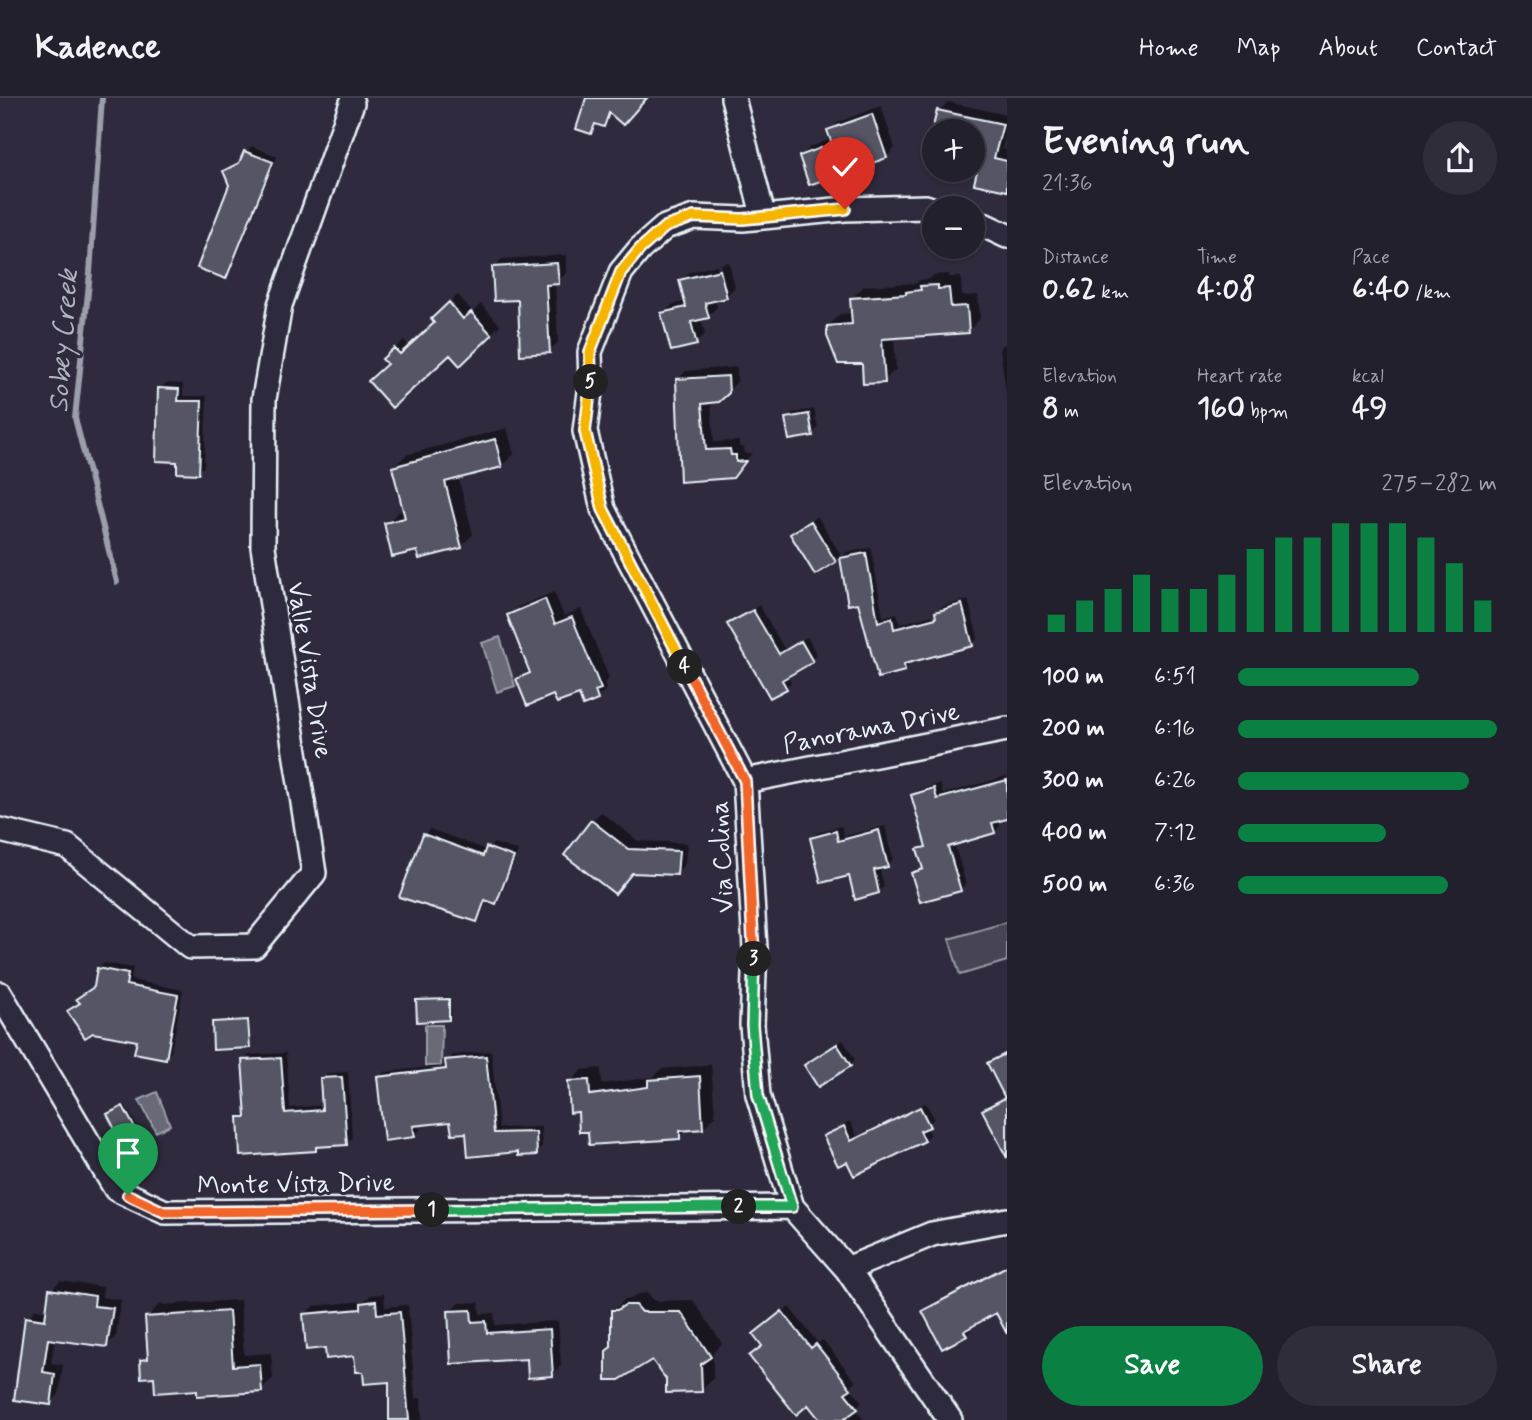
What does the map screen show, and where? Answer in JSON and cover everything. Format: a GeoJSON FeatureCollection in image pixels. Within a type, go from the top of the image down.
{"type":"FeatureCollection","features":[{"type":"Feature","properties":{"kind":"street"},"geometry":{"type":"LineString","coordinates":[[733,98],[763,215]]}},
{"type":"Feature","properties":{"kind":"street","name":"Valle Vista Drive"},"geometry":{"type":"LineString","coordinates":[[0,830],[67,846],[190,947],[254,946],[314,873],[263,547],[264,399],[280,305],[352,103]]}},
{"type":"Feature","properties":{"kind":"street","name":"Via Colina"},"geometry":{"type":"LineString","coordinates":[[922,207],[845,209],[743,219],[694,217],[665,227],[640,249],[621,272],[590,352],[591,384],[585,431],[603,509],[745,781],[755,948],[752,1025],[758,1095],[792,1207],[847,1269],[950,1420]]}},
{"type":"Feature","properties":{"kind":"street"},"geometry":{"type":"LineString","coordinates":[[985,226],[1007,236]]}},
{"type":"Feature","properties":{"kind":"street","name":"Panorama Drive"},"geometry":{"type":"LineString","coordinates":[[745,781],[1007,729]]}},
{"type":"Feature","properties":{"kind":"street","name":"Monte Vista Drive"},"geometry":{"type":"LineString","coordinates":[[0,994],[116,1189],[164,1212],[792,1207]]}},
{"type":"Feature","properties":{"kind":"street"},"geometry":{"type":"LineString","coordinates":[[847,1269],[932,1234],[1007,1220]]}},
{"type":"Feature","properties":{"kind":"shaded area"},"geometry":{"type":"Polygon","coordinates":[[[1007,922],[1007,961],[960,975],[949,939],[1007,922]]]}},
{"type":"Feature","properties":{"kind":"water"},"geometry":{"type":"Polygon","coordinates":[[[500,637],[515,686],[497,692],[482,643],[500,637]]]}},
{"type":"Feature","properties":{"kind":"water"},"geometry":{"type":"Polygon","coordinates":[[[425,1025],[442,1025],[441,1066],[425,1066],[425,1025]]]}},
{"type":"Feature","properties":{"kind":"water"},"geometry":{"type":"Polygon","coordinates":[[[157,1092],[170,1125],[156,1132],[139,1100],[157,1092]]]}},
{"type":"Feature","properties":{"kind":"building"},"geometry":{"type":"Polygon","coordinates":[[[586,98],[647,98],[623,125],[609,113],[604,127],[595,124],[591,134],[576,129],[586,98]]]}},
{"type":"Feature","properties":{"kind":"building"},"geometry":{"type":"Polygon","coordinates":[[[937,110],[979,119],[935,119],[937,110]]]}},
{"type":"Feature","properties":{"kind":"building"},"geometry":{"type":"Polygon","coordinates":[[[872,114],[887,158],[809,185],[799,156],[832,144],[827,130],[872,114]]]}},
{"type":"Feature","properties":{"kind":"building"},"geometry":{"type":"Polygon","coordinates":[[[985,120],[1003,124],[994,158],[1007,161],[1007,191],[974,184],[985,182],[985,120]]]}},
{"type":"Feature","properties":{"kind":"building"},"geometry":{"type":"Polygon","coordinates":[[[244,151],[273,162],[226,279],[197,268],[229,185],[223,171],[239,163],[244,151]]]}},
{"type":"Feature","properties":{"kind":"building"},"geometry":{"type":"Polygon","coordinates":[[[557,263],[559,284],[546,285],[550,353],[520,355],[518,300],[494,301],[492,267],[557,263]]]}},
{"type":"Feature","properties":{"kind":"building"},"geometry":{"type":"Polygon","coordinates":[[[720,270],[727,298],[705,303],[709,318],[691,322],[697,345],[671,351],[661,313],[686,307],[679,280],[720,270]]]}},
{"type":"Feature","properties":{"kind":"building"},"geometry":{"type":"Polygon","coordinates":[[[938,285],[938,289],[949,288],[951,307],[967,306],[969,333],[882,339],[885,383],[863,384],[862,364],[838,364],[827,336],[827,326],[852,324],[850,298],[906,294],[921,290],[920,286],[938,285]]]}},
{"type":"Feature","properties":{"kind":"building"},"geometry":{"type":"Polygon","coordinates":[[[449,302],[463,319],[471,312],[492,335],[460,366],[450,355],[392,408],[368,381],[387,364],[382,359],[394,348],[400,354],[434,323],[431,319],[449,302]]]}},
{"type":"Feature","properties":{"kind":"building"},"geometry":{"type":"Polygon","coordinates":[[[728,376],[729,393],[719,402],[702,404],[706,450],[730,449],[731,455],[736,455],[736,462],[746,461],[733,478],[680,482],[676,379],[728,376]]]}},
{"type":"Feature","properties":{"kind":"building"},"geometry":{"type":"Polygon","coordinates":[[[158,388],[179,389],[178,401],[202,401],[199,474],[177,473],[177,462],[156,461],[158,388]]]}},
{"type":"Feature","properties":{"kind":"building"},"geometry":{"type":"Polygon","coordinates":[[[809,414],[813,436],[789,440],[785,418],[809,414]]]}},
{"type":"Feature","properties":{"kind":"building"},"geometry":{"type":"Polygon","coordinates":[[[495,439],[502,467],[445,482],[462,548],[419,559],[417,551],[392,557],[384,523],[405,518],[392,467],[495,439]]]}},
{"type":"Feature","properties":{"kind":"building"},"geometry":{"type":"Polygon","coordinates":[[[811,521],[836,562],[815,575],[790,534],[811,521]]]}},
{"type":"Feature","properties":{"kind":"building"},"geometry":{"type":"Polygon","coordinates":[[[866,553],[878,622],[892,618],[894,629],[936,618],[935,612],[962,604],[973,646],[904,664],[905,671],[878,678],[858,603],[848,605],[840,558],[866,553]]]}},
{"type":"Feature","properties":{"kind":"building"},"geometry":{"type":"Polygon","coordinates":[[[545,599],[555,624],[572,617],[601,689],[595,691],[598,700],[583,706],[579,695],[557,703],[553,695],[527,706],[516,679],[530,673],[507,615],[545,599]]]}},
{"type":"Feature","properties":{"kind":"building"},"geometry":{"type":"Polygon","coordinates":[[[753,610],[779,654],[801,641],[813,662],[782,680],[787,689],[770,698],[727,624],[753,610]]]}},
{"type":"Feature","properties":{"kind":"building"},"geometry":{"type":"Polygon","coordinates":[[[1007,780],[1007,819],[992,823],[995,833],[948,847],[961,891],[920,902],[911,873],[923,869],[917,849],[926,847],[911,795],[934,788],[937,799],[1007,780]]]}},
{"type":"Feature","properties":{"kind":"building"},"geometry":{"type":"Polygon","coordinates":[[[591,820],[628,849],[679,851],[677,875],[632,873],[615,894],[564,855],[591,820]]]}},
{"type":"Feature","properties":{"kind":"building"},"geometry":{"type":"Polygon","coordinates":[[[879,830],[888,867],[874,870],[879,893],[855,900],[849,876],[821,883],[810,838],[836,831],[838,841],[879,830]]]}},
{"type":"Feature","properties":{"kind":"building"},"geometry":{"type":"Polygon","coordinates":[[[423,834],[483,856],[486,847],[514,857],[496,904],[485,900],[477,922],[399,897],[423,834]]]}},
{"type":"Feature","properties":{"kind":"building"},"geometry":{"type":"Polygon","coordinates":[[[97,968],[128,974],[126,985],[178,995],[166,1059],[134,1053],[137,1041],[93,1033],[85,1038],[67,1011],[80,1003],[76,999],[94,987],[97,968]]]}},
{"type":"Feature","properties":{"kind":"building"},"geometry":{"type":"Polygon","coordinates":[[[449,999],[449,1020],[417,1022],[416,1000],[449,999]]]}},
{"type":"Feature","properties":{"kind":"building"},"geometry":{"type":"Polygon","coordinates":[[[248,1020],[250,1048],[213,1050],[212,1022],[248,1020]]]}},
{"type":"Feature","properties":{"kind":"building"},"geometry":{"type":"Polygon","coordinates":[[[837,1044],[851,1066],[818,1087],[804,1065],[837,1044]]]}},
{"type":"Feature","properties":{"kind":"building"},"geometry":{"type":"Polygon","coordinates":[[[1007,1053],[1007,1158],[982,1110],[1005,1098],[987,1063],[1007,1053]]]}},
{"type":"Feature","properties":{"kind":"building"},"geometry":{"type":"Polygon","coordinates":[[[486,1056],[494,1133],[536,1132],[537,1155],[518,1156],[518,1152],[468,1157],[466,1133],[452,1134],[450,1122],[413,1126],[415,1137],[384,1141],[377,1077],[446,1069],[445,1060],[486,1056]]]}},
{"type":"Feature","properties":{"kind":"building"},"geometry":{"type":"Polygon","coordinates":[[[281,1058],[285,1113],[322,1110],[320,1078],[342,1077],[347,1145],[316,1147],[316,1151],[240,1156],[238,1117],[246,1117],[242,1060],[281,1058]]]}},
{"type":"Feature","properties":{"kind":"building"},"geometry":{"type":"Polygon","coordinates":[[[700,1076],[703,1129],[680,1131],[680,1139],[589,1145],[588,1132],[579,1132],[578,1112],[570,1113],[568,1081],[589,1080],[590,1095],[648,1087],[648,1080],[700,1076]]]}},
{"type":"Feature","properties":{"kind":"building"},"geometry":{"type":"Polygon","coordinates":[[[123,1106],[136,1130],[120,1139],[107,1114],[123,1106]]]}},
{"type":"Feature","properties":{"kind":"building"},"geometry":{"type":"Polygon","coordinates":[[[920,1107],[930,1127],[920,1131],[925,1141],[854,1176],[847,1162],[838,1166],[823,1136],[844,1126],[851,1141],[920,1107]]]}},
{"type":"Feature","properties":{"kind":"building"},"geometry":{"type":"Polygon","coordinates":[[[1007,1266],[1007,1334],[996,1313],[964,1331],[967,1336],[942,1349],[922,1311],[1007,1266]]]}},
{"type":"Feature","properties":{"kind":"building"},"geometry":{"type":"Polygon","coordinates":[[[49,1289],[95,1296],[94,1306],[113,1308],[107,1347],[48,1339],[43,1372],[55,1374],[51,1405],[14,1400],[25,1317],[45,1320],[49,1289]]]}},
{"type":"Feature","properties":{"kind":"building"},"geometry":{"type":"Polygon","coordinates":[[[376,1301],[377,1314],[400,1312],[409,1420],[389,1420],[389,1382],[364,1384],[363,1372],[356,1372],[354,1356],[326,1359],[325,1348],[306,1350],[303,1314],[361,1309],[361,1303],[376,1301]]]}},
{"type":"Feature","properties":{"kind":"building"},"geometry":{"type":"Polygon","coordinates":[[[625,1305],[636,1305],[642,1312],[681,1312],[711,1357],[701,1364],[702,1392],[666,1393],[666,1379],[652,1360],[619,1380],[606,1380],[606,1351],[611,1347],[611,1310],[625,1305]]]}},
{"type":"Feature","properties":{"kind":"building"},"geometry":{"type":"Polygon","coordinates":[[[471,1310],[472,1322],[486,1321],[487,1333],[550,1329],[553,1376],[528,1378],[527,1359],[451,1364],[448,1311],[471,1310]]]}},
{"type":"Feature","properties":{"kind":"building"},"geometry":{"type":"Polygon","coordinates":[[[229,1311],[233,1366],[260,1364],[262,1392],[197,1396],[197,1390],[155,1393],[154,1377],[141,1378],[140,1360],[148,1359],[145,1317],[229,1311]]]}},
{"type":"Feature","properties":{"kind":"building"},"geometry":{"type":"Polygon","coordinates":[[[782,1311],[811,1348],[816,1344],[851,1389],[845,1393],[858,1409],[843,1420],[820,1420],[808,1405],[796,1415],[749,1356],[762,1346],[753,1334],[782,1311]]]}},
{"type":"Feature","properties":{"kind":"waterway","name":"Sobey Creek"},"geometry":{"type":"LineString","coordinates":[[102,98],[90,273],[75,418],[117,582]]}},
{"type":"Feature","properties":{"kind":"route"},"geometry":{"type":"LineString","coordinates":[[128,1195],[164,1212],[792,1207],[758,1095],[752,1025],[755,948],[745,781],[603,509],[585,431],[591,384],[590,352],[621,272],[640,249],[665,227],[694,217],[743,219],[845,209]]}}]}
